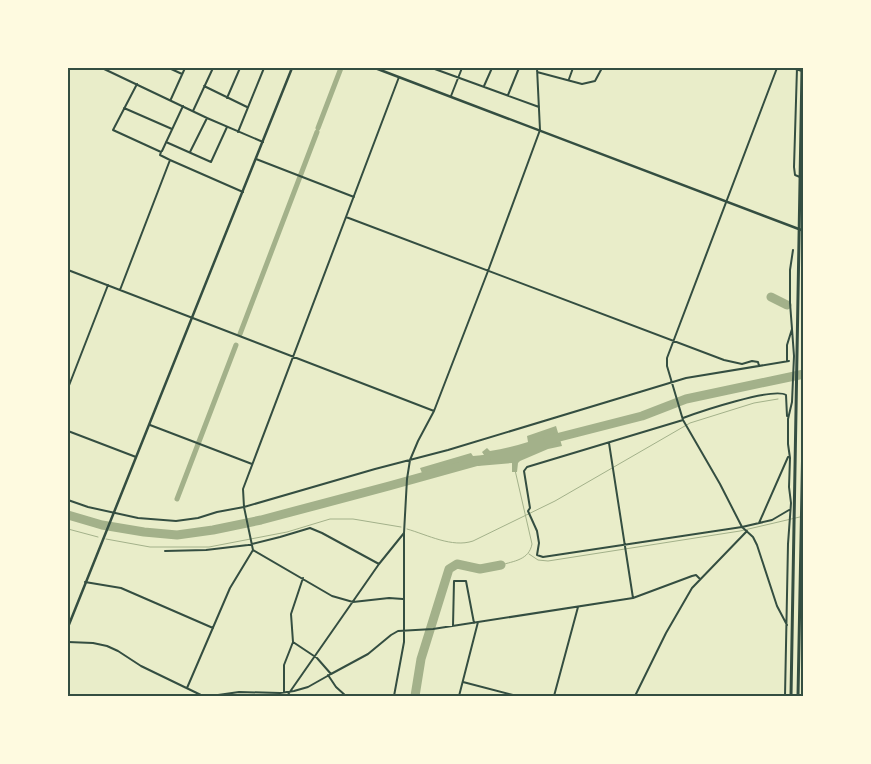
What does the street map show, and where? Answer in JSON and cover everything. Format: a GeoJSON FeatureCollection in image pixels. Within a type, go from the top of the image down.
{"type":"FeatureCollection","features":[{"type":"Feature","properties":{"kind":"highway"},"geometry":{"type":"LineString","coordinates":[[791,696],[795,355],[802,230],[800,177],[802,69]]}},
{"type":"Feature","properties":{"kind":"highway"},"geometry":{"type":"LineString","coordinates":[[798,696],[802,403],[804,383]]}},
{"type":"Feature","properties":{"kind":"main road"},"geometry":{"type":"LineString","coordinates":[[68,627],[292,68]]}},
{"type":"Feature","properties":{"kind":"main road"},"geometry":{"type":"LineString","coordinates":[[377,68],[802,230]]}},
{"type":"Feature","properties":{"kind":"street"},"geometry":{"type":"LineString","coordinates":[[102,68],[262,142]]}},
{"type":"Feature","properties":{"kind":"street"},"geometry":{"type":"LineString","coordinates":[[169,68],[182,74]]}},
{"type":"Feature","properties":{"kind":"street"},"geometry":{"type":"LineString","coordinates":[[170,100],[185,68]]}},
{"type":"Feature","properties":{"kind":"street"},"geometry":{"type":"LineString","coordinates":[[193,111],[213,68]]}},
{"type":"Feature","properties":{"kind":"street"},"geometry":{"type":"LineString","coordinates":[[227,98],[240,68]]}},
{"type":"Feature","properties":{"kind":"street"},"geometry":{"type":"LineString","coordinates":[[238,132],[264,68]]}},
{"type":"Feature","properties":{"kind":"street"},"geometry":{"type":"LineString","coordinates":[[433,68],[539,107]]}},
{"type":"Feature","properties":{"kind":"street"},"geometry":{"type":"LineString","coordinates":[[451,96],[462,68]]}},
{"type":"Feature","properties":{"kind":"street"},"geometry":{"type":"LineString","coordinates":[[484,87],[492,68]]}},
{"type":"Feature","properties":{"kind":"street"},"geometry":{"type":"LineString","coordinates":[[508,95],[519,68]]}},
{"type":"Feature","properties":{"kind":"street"},"geometry":{"type":"LineString","coordinates":[[394,696],[404,642],[404,533],[410,460],[434,411],[540,130],[537,68]]}},
{"type":"Feature","properties":{"kind":"street"},"geometry":{"type":"LineString","coordinates":[[541,72],[543,68]]}},
{"type":"Feature","properties":{"kind":"street"},"geometry":{"type":"LineString","coordinates":[[569,80],[573,68]]}},
{"type":"Feature","properties":{"kind":"street"},"geometry":{"type":"LineString","coordinates":[[538,72],[582,84],[595,81],[602,68]]}},
{"type":"Feature","properties":{"kind":"street"},"geometry":{"type":"LineString","coordinates":[[777,68],[667,358],[683,420],[742,527],[753,537],[778,606],[787,625]]}},
{"type":"Feature","properties":{"kind":"street"},"geometry":{"type":"LineString","coordinates":[[792,68],[802,69]]}},
{"type":"Feature","properties":{"kind":"street"},"geometry":{"type":"LineString","coordinates":[[797,68],[794,167],[795,175],[800,177]]}},
{"type":"Feature","properties":{"kind":"street"},"geometry":{"type":"LineString","coordinates":[[187,688],[230,588],[253,550],[242,495],[243,489],[399,77]]}},
{"type":"Feature","properties":{"kind":"street"},"geometry":{"type":"LineString","coordinates":[[137,84],[113,130],[161,152],[160,155],[170,160],[243,192]]}},
{"type":"Feature","properties":{"kind":"street"},"geometry":{"type":"LineString","coordinates":[[204,86],[247,107]]}},
{"type":"Feature","properties":{"kind":"street"},"geometry":{"type":"LineString","coordinates":[[161,152],[183,106]]}},
{"type":"Feature","properties":{"kind":"street"},"geometry":{"type":"LineString","coordinates":[[124,108],[172,129]]}},
{"type":"Feature","properties":{"kind":"street"},"geometry":{"type":"LineString","coordinates":[[190,152],[207,118]]}},
{"type":"Feature","properties":{"kind":"street"},"geometry":{"type":"LineString","coordinates":[[166,142],[211,162],[228,127]]}},
{"type":"Feature","properties":{"kind":"street"},"geometry":{"type":"LineString","coordinates":[[120,290],[170,160]]}},
{"type":"Feature","properties":{"kind":"street"},"geometry":{"type":"LineString","coordinates":[[256,160],[354,197]]}},
{"type":"Feature","properties":{"kind":"street"},"geometry":{"type":"LineString","coordinates":[[346,217],[673,342],[724,360],[742,364],[752,361],[758,362],[759,366]]}},
{"type":"Feature","properties":{"kind":"street"},"geometry":{"type":"LineString","coordinates":[[793,250],[790,270],[790,304],[795,355]]}},
{"type":"Feature","properties":{"kind":"street"},"geometry":{"type":"LineString","coordinates":[[68,270],[434,411]]}},
{"type":"Feature","properties":{"kind":"street"},"geometry":{"type":"LineString","coordinates":[[68,388],[108,285]]}},
{"type":"Feature","properties":{"kind":"street"},"geometry":{"type":"LineString","coordinates":[[68,500],[138,518],[176,521],[198,518],[244,507],[410,460],[686,378],[788,361],[787,345],[792,329]]}},
{"type":"Feature","properties":{"kind":"street"},"geometry":{"type":"LineString","coordinates":[[785,696],[788,544],[791,502],[786,395],[777,393],[727,404],[610,443],[527,467],[524,471],[530,508],[528,511],[535,524],[539,542],[536,552],[537,555],[543,557],[742,527],[772,520],[789,510]]}},
{"type":"Feature","properties":{"kind":"street"},"geometry":{"type":"LineString","coordinates":[[788,419],[794,403]]}},
{"type":"Feature","properties":{"kind":"street"},"geometry":{"type":"LineString","coordinates":[[150,425],[252,464]]}},
{"type":"Feature","properties":{"kind":"street"},"geometry":{"type":"LineString","coordinates":[[68,431],[136,457]]}},
{"type":"Feature","properties":{"kind":"street"},"geometry":{"type":"LineString","coordinates":[[610,443],[633,598]]}},
{"type":"Feature","properties":{"kind":"street"},"geometry":{"type":"LineString","coordinates":[[759,523],[789,455]]}},
{"type":"Feature","properties":{"kind":"street"},"geometry":{"type":"LineString","coordinates":[[165,551],[206,550],[252,544],[280,538],[310,528],[379,564]]}},
{"type":"Feature","properties":{"kind":"street"},"geometry":{"type":"LineString","coordinates":[[635,696],[682,602],[700,579],[747,531]]}},
{"type":"Feature","properties":{"kind":"street"},"geometry":{"type":"LineString","coordinates":[[287,696],[379,564],[404,533]]}},
{"type":"Feature","properties":{"kind":"street"},"geometry":{"type":"LineString","coordinates":[[253,550],[332,596],[353,602],[389,598],[404,599]]}},
{"type":"Feature","properties":{"kind":"street"},"geometry":{"type":"LineString","coordinates":[[211,696],[239,692],[284,692],[308,687],[368,654],[394,633],[428,630],[633,598],[692,576],[700,579]]}},
{"type":"Feature","properties":{"kind":"street"},"geometry":{"type":"LineString","coordinates":[[284,692],[284,665],[294,642],[291,614],[304,578]]}},
{"type":"Feature","properties":{"kind":"street"},"geometry":{"type":"LineString","coordinates":[[453,626],[454,581],[466,581],[474,623]]}},
{"type":"Feature","properties":{"kind":"street"},"geometry":{"type":"LineString","coordinates":[[85,582],[121,588],[213,628]]}},
{"type":"Feature","properties":{"kind":"street"},"geometry":{"type":"LineString","coordinates":[[554,696],[578,607]]}},
{"type":"Feature","properties":{"kind":"street"},"geometry":{"type":"LineString","coordinates":[[459,696],[478,622]]}},
{"type":"Feature","properties":{"kind":"street"},"geometry":{"type":"LineString","coordinates":[[68,642],[94,643],[107,646],[141,666],[203,696]]}},
{"type":"Feature","properties":{"kind":"street"},"geometry":{"type":"LineString","coordinates":[[294,642],[317,658],[336,686],[346,696]]}},
{"type":"Feature","properties":{"kind":"street"},"geometry":{"type":"LineString","coordinates":[[784,681],[789,681]]}},
{"type":"Feature","properties":{"kind":"street"},"geometry":{"type":"LineString","coordinates":[[463,682],[517,696]]}},
{"type":"Feature","properties":{"kind":"shaded area"},"geometry":{"type":"Polygon","coordinates":[[[556,426],[562,446],[548,449],[520,461],[517,472],[512,472],[512,463],[478,466],[473,461],[446,469],[422,473],[420,468],[471,453],[473,456],[484,455],[482,452],[487,448],[490,451],[528,442],[527,436],[556,426]]]}},
{"type":"Feature","properties":{"kind":"waterway"},"geometry":{"type":"LineString","coordinates":[[318,128],[341,68]]}},
{"type":"Feature","properties":{"kind":"waterway"},"geometry":{"type":"LineString","coordinates":[[240,334],[317,132]]}},
{"type":"Feature","properties":{"kind":"waterway"},"geometry":{"type":"LineString","coordinates":[[771,297],[787,305]]}},
{"type":"Feature","properties":{"kind":"waterway"},"geometry":{"type":"LineString","coordinates":[[177,499],[236,345]]}},
{"type":"Feature","properties":{"kind":"waterway"},"geometry":{"type":"LineString","coordinates":[[548,440],[642,416],[686,399],[804,374]]}},
{"type":"Feature","properties":{"kind":"waterway"},"geometry":{"type":"LineString","coordinates":[[407,529],[448,542],[465,543],[473,541],[555,501],[690,423],[754,403],[778,399]]}},
{"type":"Feature","properties":{"kind":"waterway"},"geometry":{"type":"LineString","coordinates":[[68,515],[102,525],[177,535],[261,520],[486,459]]}},
{"type":"Feature","properties":{"kind":"waterway"},"geometry":{"type":"LineString","coordinates":[[501,565],[524,557],[532,544],[515,470]]}},
{"type":"Feature","properties":{"kind":"waterway"},"geometry":{"type":"LineString","coordinates":[[529,554],[538,560],[548,561],[740,531],[804,516]]}},
{"type":"Feature","properties":{"kind":"waterway"},"geometry":{"type":"LineString","coordinates":[[106,539],[150,547],[209,547],[287,532],[330,519],[353,519],[401,527]]}},
{"type":"Feature","properties":{"kind":"waterway"},"geometry":{"type":"LineString","coordinates":[[68,529],[98,537]]}},
{"type":"Feature","properties":{"kind":"waterway"},"geometry":{"type":"LineString","coordinates":[[415,696],[421,659],[449,569],[457,564],[480,569],[501,565]]}}]}
